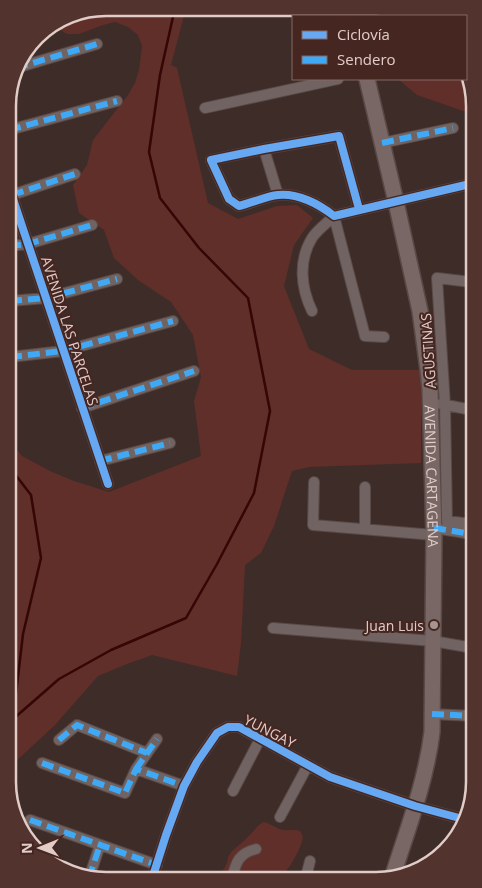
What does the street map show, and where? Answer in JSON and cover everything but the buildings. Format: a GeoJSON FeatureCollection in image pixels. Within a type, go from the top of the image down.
{"type":"FeatureCollection","features":[{"type":"Feature","properties":{"kind":"main road","name":"AVENIDA CARTAGENA"},"geometry":{"type":"LineString","coordinates":[[367,80],[423,326],[428,370],[438,404],[431,739],[421,786],[395,870]]}},
{"type":"Feature","properties":{"kind":"street"},"geometry":{"type":"LineString","coordinates":[[26,65],[97,44]]}},
{"type":"Feature","properties":{"kind":"street"},"geometry":{"type":"LineString","coordinates":[[205,108],[333,80]]}},
{"type":"Feature","properties":{"kind":"street"},"geometry":{"type":"LineString","coordinates":[[16,128],[117,101]]}},
{"type":"Feature","properties":{"kind":"street"},"geometry":{"type":"LineString","coordinates":[[382,143],[453,128]]}},
{"type":"Feature","properties":{"kind":"street"},"geometry":{"type":"LineString","coordinates":[[359,209],[339,136],[211,160],[229,199],[239,206],[278,195],[298,197],[321,206],[334,216],[365,336],[384,337]]}},
{"type":"Feature","properties":{"kind":"street"},"geometry":{"type":"LineString","coordinates":[[264,149],[278,195]]}},
{"type":"Feature","properties":{"kind":"street"},"geometry":{"type":"LineString","coordinates":[[16,189],[75,174]]}},
{"type":"Feature","properties":{"kind":"street"},"geometry":{"type":"LineString","coordinates":[[312,311],[303,285],[306,252],[313,237],[334,216],[466,185]]}},
{"type":"Feature","properties":{"kind":"street","name":"AVENIDA LAS PARCELAS"},"geometry":{"type":"LineString","coordinates":[[16,209],[108,484]]}},
{"type":"Feature","properties":{"kind":"street"},"geometry":{"type":"LineString","coordinates":[[16,245],[28,244],[92,225]]}},
{"type":"Feature","properties":{"kind":"street","name":"AGUSTINAS"},"geometry":{"type":"LineString","coordinates":[[466,281],[437,278],[438,404],[447,521],[466,523]]}},
{"type":"Feature","properties":{"kind":"street"},"geometry":{"type":"LineString","coordinates":[[16,300],[46,298],[117,280]]}},
{"type":"Feature","properties":{"kind":"street"},"geometry":{"type":"LineString","coordinates":[[16,356],[63,351],[172,321]]}},
{"type":"Feature","properties":{"kind":"street"},"geometry":{"type":"LineString","coordinates":[[82,408],[194,371]]}},
{"type":"Feature","properties":{"kind":"street"},"geometry":{"type":"LineString","coordinates":[[438,404],[466,409]]}},
{"type":"Feature","properties":{"kind":"street"},"geometry":{"type":"LineString","coordinates":[[100,461],[170,443]]}},
{"type":"Feature","properties":{"kind":"street"},"geometry":{"type":"LineString","coordinates":[[314,482],[313,525],[466,534]]}},
{"type":"Feature","properties":{"kind":"street"},"geometry":{"type":"LineString","coordinates":[[365,487],[366,529]]}},
{"type":"Feature","properties":{"kind":"street"},"geometry":{"type":"LineString","coordinates":[[273,628],[433,641],[466,647]]}},
{"type":"Feature","properties":{"kind":"street"},"geometry":{"type":"LineString","coordinates":[[432,714],[466,716]]}},
{"type":"Feature","properties":{"kind":"street"},"geometry":{"type":"LineString","coordinates":[[59,740],[77,725],[147,753]]}},
{"type":"Feature","properties":{"kind":"street","name":"YUNGAY"},"geometry":{"type":"LineString","coordinates":[[154,872],[184,786],[217,732],[228,726],[239,727],[330,776],[415,806],[458,818]]}},
{"type":"Feature","properties":{"kind":"street"},"geometry":{"type":"LineString","coordinates":[[42,763],[126,793],[136,769],[157,739]]}},
{"type":"Feature","properties":{"kind":"street"},"geometry":{"type":"LineString","coordinates":[[232,791],[260,739]]}},
{"type":"Feature","properties":{"kind":"street"},"geometry":{"type":"LineString","coordinates":[[280,817],[308,765]]}},
{"type":"Feature","properties":{"kind":"street"},"geometry":{"type":"LineString","coordinates":[[136,769],[184,786]]}},
{"type":"Feature","properties":{"kind":"street"},"geometry":{"type":"LineString","coordinates":[[30,820],[157,865]]}},
{"type":"Feature","properties":{"kind":"street"},"geometry":{"type":"LineString","coordinates":[[91,871],[100,845]]}},
{"type":"Feature","properties":{"kind":"street"},"geometry":{"type":"LineString","coordinates":[[234,872],[242,855],[256,849]]}},
{"type":"Feature","properties":{"kind":"street"},"geometry":{"type":"LineString","coordinates":[[307,872],[310,861]]}},
{"type":"Feature","properties":{"kind":"shaded area"},"geometry":{"type":"Polygon","coordinates":[[[184,16],[171,65],[177,68],[208,203],[238,219],[277,206],[297,205],[313,218],[294,245],[284,286],[309,349],[352,370],[421,370],[421,463],[309,467],[292,471],[274,526],[261,553],[245,565],[241,643],[237,676],[152,655],[127,664],[98,676],[55,725],[16,761],[16,448],[22,456],[52,472],[109,492],[201,456],[194,401],[201,377],[193,335],[171,302],[138,280],[114,258],[104,230],[79,213],[73,185],[87,165],[93,140],[135,83],[139,70],[142,46],[138,35],[128,27],[115,22],[79,34],[67,34],[59,29],[77,21],[94,17],[184,16]]]}},
{"type":"Feature","properties":{"kind":"shaded area"},"geometry":{"type":"Polygon","coordinates":[[[399,80],[462,80],[466,100],[466,112],[417,95],[399,80]]]}},
{"type":"Feature","properties":{"kind":"shaded area"},"geometry":{"type":"Polygon","coordinates":[[[263,822],[280,829],[300,831],[303,837],[298,853],[285,872],[221,872],[231,852],[263,822]]]}},
{"type":"Feature","properties":{"kind":"waterway"},"geometry":{"type":"LineString","coordinates":[[16,717],[59,679],[111,650],[186,618],[254,493],[270,411],[248,298],[199,248],[160,198],[149,152],[160,75],[173,16]]}},
{"type":"Feature","properties":{"kind":"waterway"},"geometry":{"type":"LineString","coordinates":[[16,476],[31,495],[41,558],[23,634],[16,694]]}},
{"type":"Feature","properties":{"kind":"marked path"},"geometry":{"type":"LineString","coordinates":[[26,65],[97,44]]}},
{"type":"Feature","properties":{"kind":"marked path"},"geometry":{"type":"LineString","coordinates":[[16,128],[117,101]]}},
{"type":"Feature","properties":{"kind":"marked path"},"geometry":{"type":"LineString","coordinates":[[382,143],[453,128]]}},
{"type":"Feature","properties":{"kind":"marked path"},"geometry":{"type":"LineString","coordinates":[[16,194],[75,174]]}},
{"type":"Feature","properties":{"kind":"marked path"},"geometry":{"type":"LineString","coordinates":[[16,245],[28,244],[92,225]]}},
{"type":"Feature","properties":{"kind":"marked path"},"geometry":{"type":"LineString","coordinates":[[16,300],[46,298],[117,279]]}},
{"type":"Feature","properties":{"kind":"marked path"},"geometry":{"type":"LineString","coordinates":[[16,356],[63,351],[173,321]]}},
{"type":"Feature","properties":{"kind":"marked path"},"geometry":{"type":"LineString","coordinates":[[82,408],[194,371]]}},
{"type":"Feature","properties":{"kind":"marked path"},"geometry":{"type":"LineString","coordinates":[[100,461],[170,443]]}},
{"type":"Feature","properties":{"kind":"marked path"},"geometry":{"type":"LineString","coordinates":[[434,528],[466,533]]}},
{"type":"Feature","properties":{"kind":"marked path"},"geometry":{"type":"LineString","coordinates":[[432,714],[466,716]]}},
{"type":"Feature","properties":{"kind":"marked path"},"geometry":{"type":"LineString","coordinates":[[59,740],[77,725],[147,753]]}},
{"type":"Feature","properties":{"kind":"marked path"},"geometry":{"type":"LineString","coordinates":[[136,769],[157,739]]}},
{"type":"Feature","properties":{"kind":"marked path"},"geometry":{"type":"LineString","coordinates":[[42,763],[125,793],[136,769],[184,786]]}},
{"type":"Feature","properties":{"kind":"marked path"},"geometry":{"type":"LineString","coordinates":[[30,820],[157,865]]}},
{"type":"Feature","properties":{"kind":"marked path"},"geometry":{"type":"LineString","coordinates":[[91,871],[100,845]]}},
{"type":"Feature","properties":{"kind":"cycle path"},"geometry":{"type":"LineString","coordinates":[[359,209],[339,136],[211,160],[229,199],[239,206],[269,197],[286,195],[308,200],[334,216],[466,185]]}},
{"type":"Feature","properties":{"kind":"cycle path"},"geometry":{"type":"LineString","coordinates":[[16,208],[108,484]]}},
{"type":"Feature","properties":{"kind":"cycle path"},"geometry":{"type":"LineString","coordinates":[[154,872],[184,786],[197,762],[217,733],[228,727],[239,727],[330,777],[415,806],[458,818]]}},
{"type":"Feature","properties":{"kind":"place","name":"Juan Luis"},"geometry":{"type":"Point","coordinates":[434,625]}}]}
